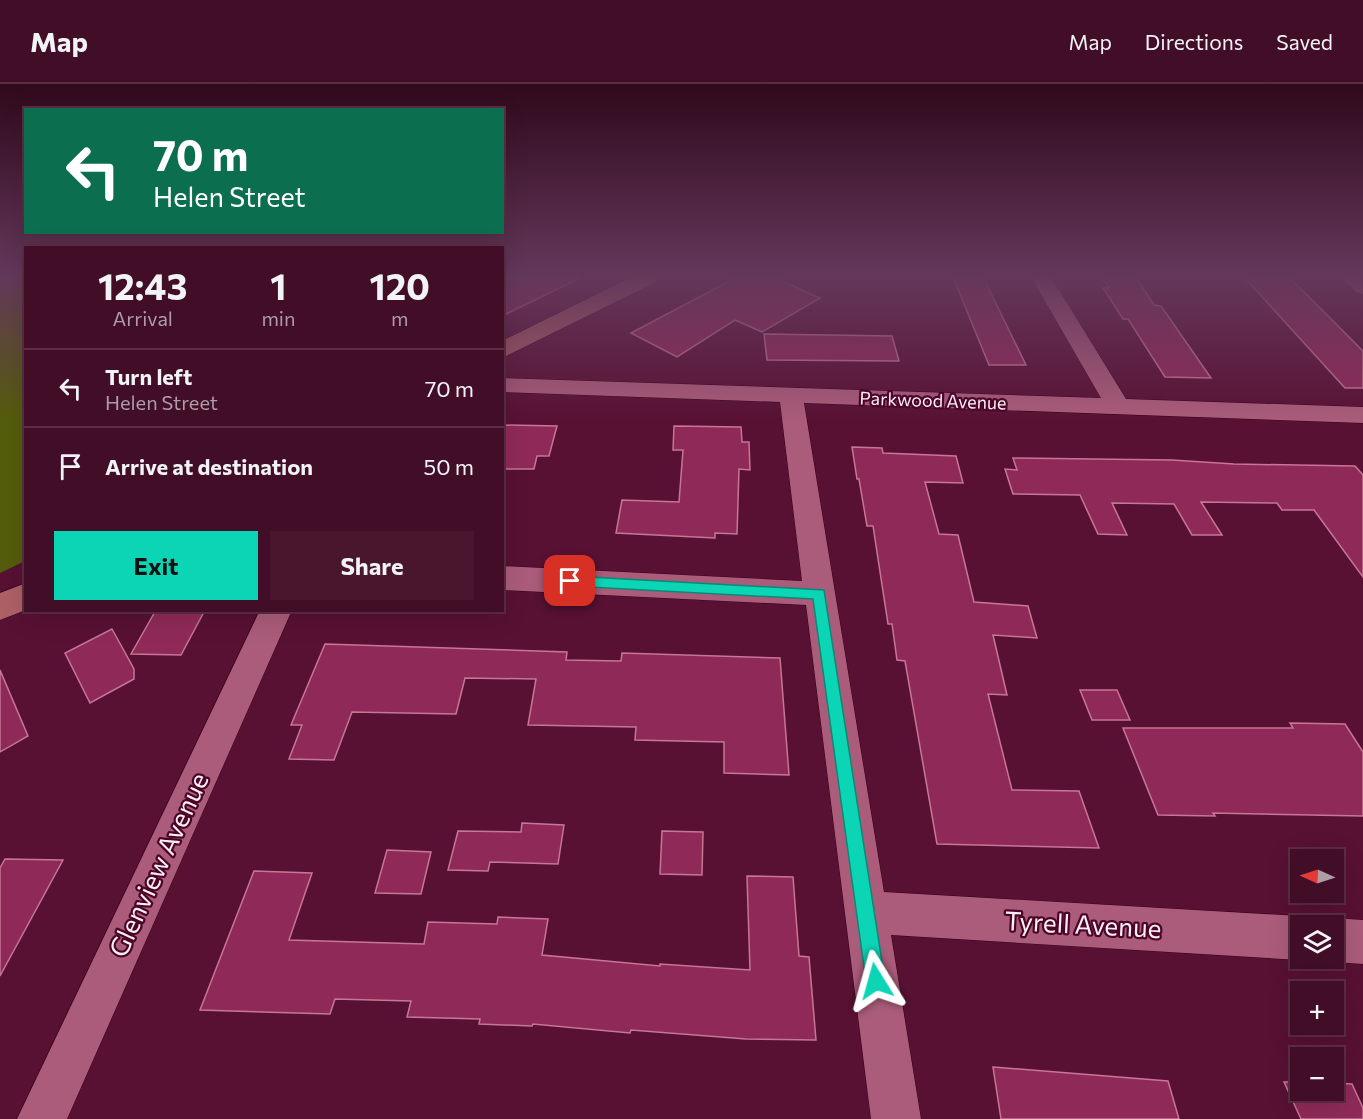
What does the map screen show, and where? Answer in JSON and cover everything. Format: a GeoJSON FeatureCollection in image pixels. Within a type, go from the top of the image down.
{"type":"FeatureCollection","features":[{"type":"Feature","properties":{"kind":"main road"},"geometry":{"type":"LineString","coordinates":[[504,350],[552,325]]}},
{"type":"Feature","properties":{"kind":"main road"},"geometry":{"type":"LineString","coordinates":[[0,607],[24,596]]}},
{"type":"Feature","properties":{"kind":"street"},"geometry":{"type":"LineString","coordinates":[[1070,325],[1118,406]]}},
{"type":"Feature","properties":{"kind":"street","name":"Parkwood Avenue"},"geometry":{"type":"LineString","coordinates":[[504,385],[1363,415]]}},
{"type":"Feature","properties":{"kind":"street"},"geometry":{"type":"LineString","coordinates":[[791,396],[896,1119]]}},
{"type":"Feature","properties":{"kind":"street"},"geometry":{"type":"LineString","coordinates":[[504,578],[819,594]]}},
{"type":"Feature","properties":{"kind":"street","name":"Glenview Avenue"},"geometry":{"type":"LineString","coordinates":[[42,1119],[275,612]]}},
{"type":"Feature","properties":{"kind":"street","name":"Tyrell Avenue"},"geometry":{"type":"LineString","coordinates":[[866,912],[1290,937]]}},
{"type":"Feature","properties":{"kind":"street"},"geometry":{"type":"LineString","coordinates":[[1344,941],[1363,942]]}},
{"type":"Feature","properties":{"kind":"green space"},"geometry":{"type":"Polygon","coordinates":[[[0,325],[24,325],[24,561],[0,573],[0,325]]]}},
{"type":"Feature","properties":{"kind":"building"},"geometry":{"type":"Polygon","coordinates":[[[646,325],[727,325],[677,357],[631,333],[646,325]]]}},
{"type":"Feature","properties":{"kind":"building"},"geometry":{"type":"Polygon","coordinates":[[[747,325],[773,325],[762,332],[747,325]]]}},
{"type":"Feature","properties":{"kind":"building"},"geometry":{"type":"Polygon","coordinates":[[[973,325],[1007,325],[1026,365],[989,365],[973,325]]]}},
{"type":"Feature","properties":{"kind":"building"},"geometry":{"type":"Polygon","coordinates":[[[1132,325],[1174,325],[1211,378],[1165,377],[1132,325]]]}},
{"type":"Feature","properties":{"kind":"building"},"geometry":{"type":"Polygon","coordinates":[[[1288,325],[1337,325],[1363,351],[1363,388],[1345,388],[1288,325]]]}},
{"type":"Feature","properties":{"kind":"building"},"geometry":{"type":"Polygon","coordinates":[[[764,334],[892,336],[899,361],[767,360],[764,334]]]}},
{"type":"Feature","properties":{"kind":"building"},"geometry":{"type":"Polygon","coordinates":[[[504,425],[557,426],[549,456],[537,456],[534,469],[504,469],[504,425]]]}},
{"type":"Feature","properties":{"kind":"building"},"geometry":{"type":"Polygon","coordinates":[[[674,426],[741,427],[742,442],[749,442],[750,470],[739,469],[737,534],[715,533],[715,538],[616,533],[622,500],[679,502],[683,450],[673,450],[674,426]]]}},
{"type":"Feature","properties":{"kind":"building"},"geometry":{"type":"Polygon","coordinates":[[[852,447],[882,448],[883,453],[956,456],[963,483],[925,482],[939,534],[958,535],[974,602],[1028,606],[1037,638],[993,635],[1007,695],[988,694],[1012,790],[1079,791],[1099,848],[937,844],[905,661],[897,660],[892,624],[888,624],[873,526],[867,526],[852,447]]]}},
{"type":"Feature","properties":{"kind":"building"},"geometry":{"type":"Polygon","coordinates":[[[1013,458],[1355,466],[1363,475],[1363,577],[1314,510],[1282,510],[1277,503],[1201,502],[1222,535],[1192,535],[1174,504],[1112,503],[1127,535],[1098,534],[1080,495],[1013,494],[1005,469],[1017,470],[1013,458]]]}},
{"type":"Feature","properties":{"kind":"building"},"geometry":{"type":"Polygon","coordinates":[[[155,612],[204,612],[181,655],[131,654],[155,612]]]}},
{"type":"Feature","properties":{"kind":"building"},"geometry":{"type":"Polygon","coordinates":[[[112,629],[134,669],[134,679],[90,703],[65,653],[112,629]]]}},
{"type":"Feature","properties":{"kind":"building"},"geometry":{"type":"Polygon","coordinates":[[[325,644],[567,652],[566,660],[621,661],[622,653],[780,658],[789,775],[724,773],[724,742],[635,740],[636,727],[528,725],[536,679],[465,678],[456,714],[352,712],[334,760],[289,759],[302,725],[291,725],[325,644]]]}},
{"type":"Feature","properties":{"kind":"building"},"geometry":{"type":"Polygon","coordinates":[[[0,670],[28,736],[0,752],[0,670]]]}},
{"type":"Feature","properties":{"kind":"building"},"geometry":{"type":"Polygon","coordinates":[[[1080,690],[1117,690],[1130,720],[1092,720],[1080,690]]]}},
{"type":"Feature","properties":{"kind":"building"},"geometry":{"type":"Polygon","coordinates":[[[1290,723],[1345,724],[1363,752],[1363,816],[1213,813],[1215,816],[1158,815],[1123,728],[1293,728],[1290,723]]]}},
{"type":"Feature","properties":{"kind":"building"},"geometry":{"type":"Polygon","coordinates":[[[522,823],[564,825],[558,864],[490,862],[488,871],[448,870],[458,831],[521,832],[522,823]]]}},
{"type":"Feature","properties":{"kind":"building"},"geometry":{"type":"Polygon","coordinates":[[[662,831],[703,832],[702,875],[660,874],[662,831]]]}},
{"type":"Feature","properties":{"kind":"building"},"geometry":{"type":"Polygon","coordinates":[[[387,850],[431,852],[421,894],[375,893],[387,850]]]}},
{"type":"Feature","properties":{"kind":"building"},"geometry":{"type":"Polygon","coordinates":[[[5,859],[63,860],[0,976],[0,868],[5,859]]]}},
{"type":"Feature","properties":{"kind":"building"},"geometry":{"type":"Polygon","coordinates":[[[254,871],[312,873],[289,940],[424,944],[428,922],[497,924],[498,917],[548,919],[542,955],[660,966],[660,964],[750,970],[747,876],[793,877],[799,956],[809,957],[816,1040],[746,1039],[631,1030],[630,1033],[533,1024],[532,1026],[479,1024],[480,1019],[407,1017],[411,1001],[335,999],[330,1014],[200,1010],[254,871]]]}},
{"type":"Feature","properties":{"kind":"building"},"geometry":{"type":"Polygon","coordinates":[[[993,1067],[1168,1081],[1179,1119],[1001,1119],[993,1067]]]}},
{"type":"Feature","properties":{"kind":"building"},"geometry":{"type":"Polygon","coordinates":[[[1284,1082],[1290,1082],[1290,1095],[1284,1082]]]}},
{"type":"Feature","properties":{"kind":"building"},"geometry":{"type":"Polygon","coordinates":[[[1344,1084],[1352,1084],[1363,1108],[1363,1119],[1301,1119],[1293,1101],[1344,1101],[1344,1084]]]}},
{"type":"Feature","properties":{"kind":"route"},"geometry":{"type":"LineString","coordinates":[[570,581],[819,594],[876,981]]}}]}
